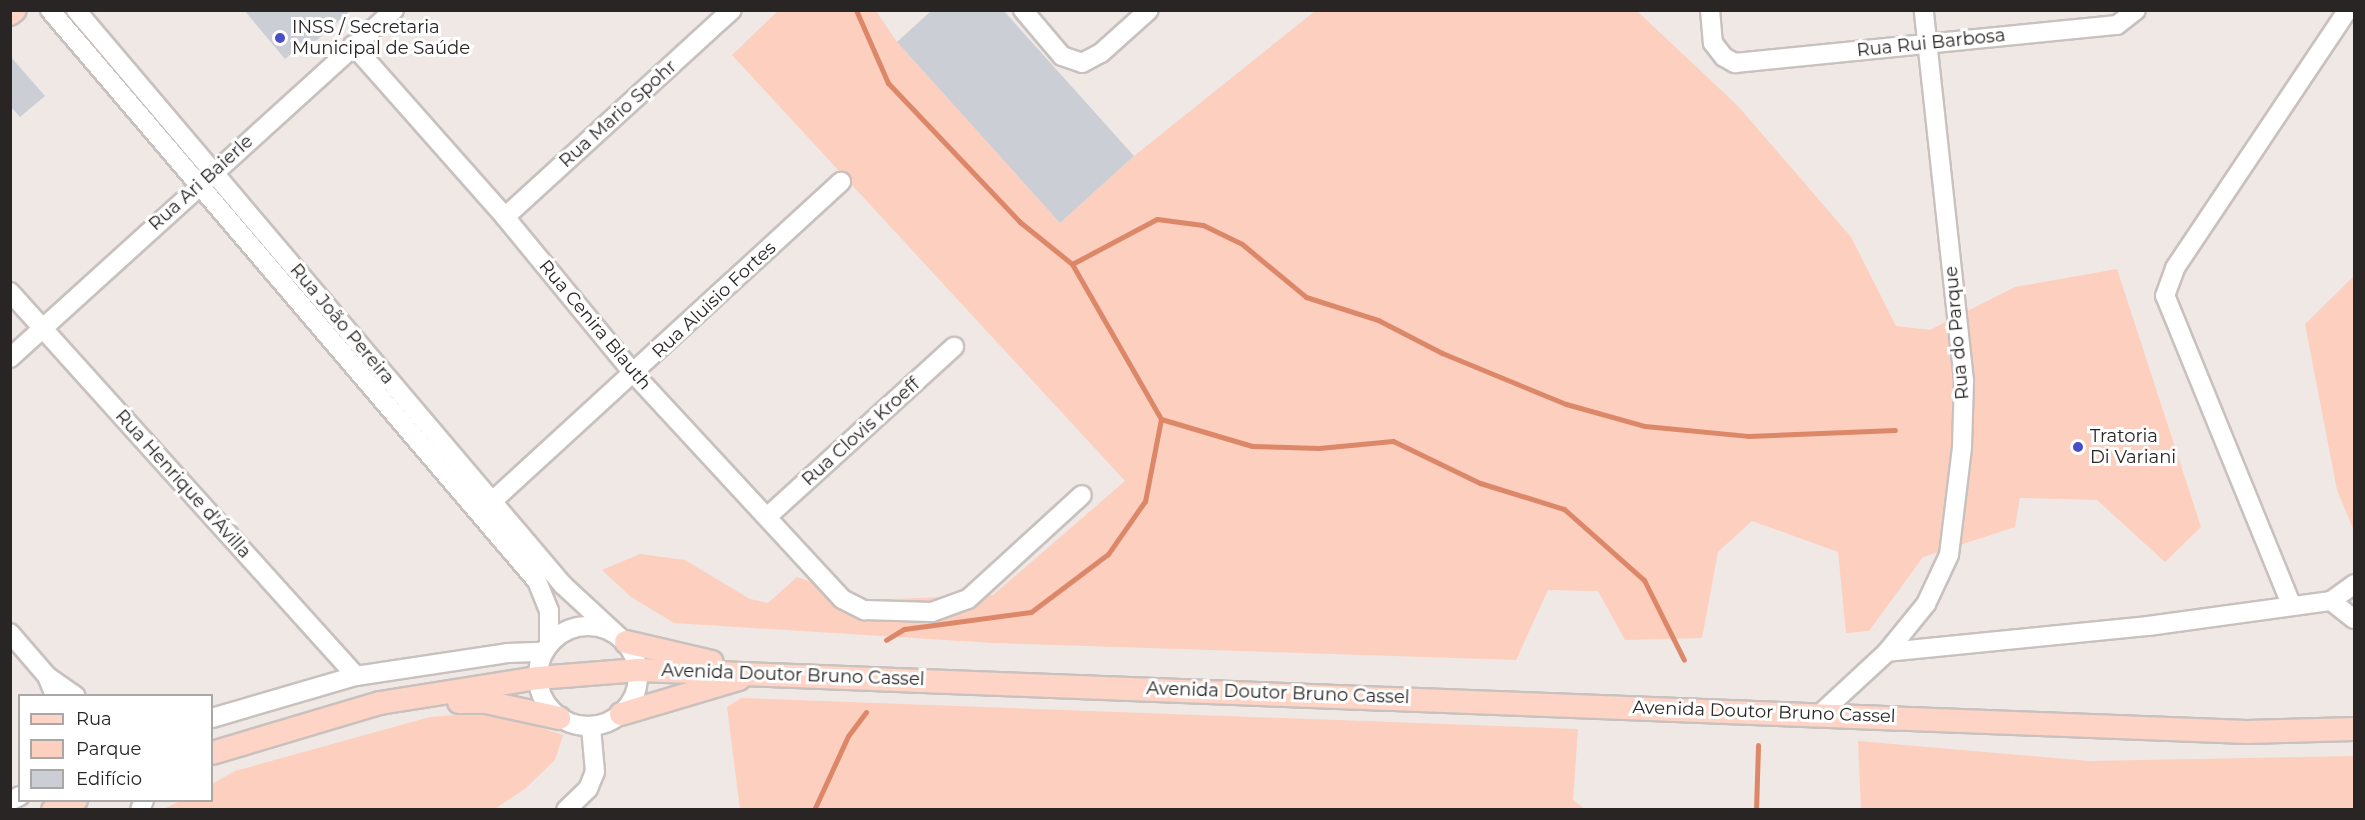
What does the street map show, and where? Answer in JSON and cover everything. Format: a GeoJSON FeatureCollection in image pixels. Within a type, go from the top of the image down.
{"type":"FeatureCollection","features":[{"type":"Feature","properties":{"kind":"main road"},"geometry":{"type":"LineString","coordinates":[[10,14],[15,10]]}},
{"type":"Feature","properties":{"kind":"main road"},"geometry":{"type":"LineString","coordinates":[[621,638],[757,673]]}},
{"type":"Feature","properties":{"kind":"main road","name":"Avenida Doutor Bruno Cassel"},"geometry":{"type":"LineString","coordinates":[[213,753],[380,703],[538,678],[639,670],[2247,732],[2355,729]]}},
{"type":"Feature","properties":{"kind":"main road"},"geometry":{"type":"LineString","coordinates":[[621,714],[757,673]]}},
{"type":"Feature","properties":{"kind":"main road"},"geometry":{"type":"LineString","coordinates":[[380,703],[486,702],[559,718]]}},
{"type":"Feature","properties":{"kind":"main road"},"geometry":{"type":"LineString","coordinates":[[52,810],[73,802]]}},
{"type":"Feature","properties":{"kind":"street","name":"Rua João Pereira"},"geometry":{"type":"LineString","coordinates":[[50,10],[199,184],[486,507],[563,585],[621,638]]}},
{"type":"Feature","properties":{"kind":"street","name":"Rua João Pereira"},"geometry":{"type":"LineString","coordinates":[[76,10],[213,172],[486,507],[543,591],[549,610],[546,647],[538,678]]}},
{"type":"Feature","properties":{"kind":"street","name":"Rua Ari Baierle"},"geometry":{"type":"LineString","coordinates":[[10,358],[199,184],[394,10]]}},
{"type":"Feature","properties":{"kind":"street","name":"Rua Mario Spohr"},"geometry":{"type":"LineString","coordinates":[[505,217],[732,10]]}},
{"type":"Feature","properties":{"kind":"street"},"geometry":{"type":"LineString","coordinates":[[1023,10],[1062,56],[1082,63],[1101,53],[1149,10]]}},
{"type":"Feature","properties":{"kind":"street","name":"Rua Rui Barbosa"},"geometry":{"type":"LineString","coordinates":[[1710,10],[1713,43],[1724,57],[1735,63],[2117,25],[2136,12]]}},
{"type":"Feature","properties":{"kind":"street","name":"Rua do Parque"},"geometry":{"type":"LineString","coordinates":[[1820,715],[1887,652],[1926,604],[1949,555],[1962,447],[1964,381],[1924,10]]}},
{"type":"Feature","properties":{"kind":"street"},"geometry":{"type":"LineString","coordinates":[[2292,604],[2165,296],[2175,267],[2348,10]]}},
{"type":"Feature","properties":{"kind":"street","name":"Rua Cenira Blauth"},"geometry":{"type":"LineString","coordinates":[[353,45],[505,217],[634,374],[842,600],[864,610],[932,612],[968,599],[1082,495]]}},
{"type":"Feature","properties":{"kind":"street","name":"Rua Aluisio Fortes"},"geometry":{"type":"LineString","coordinates":[[486,507],[634,374],[841,182]]}},
{"type":"Feature","properties":{"kind":"street","name":"Rua Henrique d'Ávilla"},"geometry":{"type":"LineString","coordinates":[[10,292],[356,675]]}},
{"type":"Feature","properties":{"kind":"street","name":"Rua Clovis Kroeff"},"geometry":{"type":"LineString","coordinates":[[767,517],[954,346]]}},
{"type":"Feature","properties":{"kind":"street"},"geometry":{"type":"LineString","coordinates":[[1887,652],[2148,626],[2292,604],[2331,601],[2355,584]]}},
{"type":"Feature","properties":{"kind":"street"},"geometry":{"type":"LineString","coordinates":[[2331,601],[2355,619]]}},
{"type":"Feature","properties":{"kind":"street"},"geometry":{"type":"LineString","coordinates":[[213,718],[356,675],[546,647],[569,628],[592,625],[621,638],[639,670],[632,701],[621,714],[591,726],[559,718],[547,706],[538,678]]}},
{"type":"Feature","properties":{"kind":"street"},"geometry":{"type":"LineString","coordinates":[[10,633],[47,676],[73,694]]}},
{"type":"Feature","properties":{"kind":"street"},"geometry":{"type":"LineString","coordinates":[[47,676],[54,694]]}},
{"type":"Feature","properties":{"kind":"street"},"geometry":{"type":"LineString","coordinates":[[566,810],[588,789],[595,772],[591,726]]}},
{"type":"Feature","properties":{"kind":"green space"},"geometry":{"type":"Polygon","coordinates":[[[779,10],[876,11],[897,42],[1060,223],[1134,156],[1315,11],[1637,11],[1738,106],[1851,237],[1896,326],[1930,330],[2015,287],[2117,269],[2201,527],[2165,562],[2097,500],[2020,498],[2015,527],[1923,557],[1869,631],[1846,633],[1838,552],[1752,521],[1718,552],[1702,638],[1625,640],[1598,591],[1548,590],[1516,660],[993,643],[674,623],[631,597],[602,570],[640,554],[685,560],[750,599],[768,603],[797,577],[866,600],[993,595],[1125,481],[732,55],[779,10]]]}},
{"type":"Feature","properties":{"kind":"green space"},"geometry":{"type":"Polygon","coordinates":[[[2354,276],[2354,531],[2337,490],[2305,324],[2354,276]]]}},
{"type":"Feature","properties":{"kind":"green space"},"geometry":{"type":"Polygon","coordinates":[[[741,698],[1578,729],[1573,800],[1585,809],[740,809],[727,707],[741,698]]]}},
{"type":"Feature","properties":{"kind":"green space"},"geometry":{"type":"Polygon","coordinates":[[[493,712],[563,735],[555,760],[526,788],[496,808],[162,810],[178,802],[213,802],[213,783],[235,771],[430,717],[493,712]]]}},
{"type":"Feature","properties":{"kind":"green space"},"geometry":{"type":"Polygon","coordinates":[[[1858,741],[2089,761],[2354,756],[2354,809],[1861,809],[1858,741]]]}},
{"type":"Feature","properties":{"kind":"building","name":"INSS / Secretaria Municipal de Saúde"},"geometry":{"type":"Polygon","coordinates":[[[244,10],[351,10],[309,47],[304,42],[285,59],[244,10]]]}},
{"type":"Feature","properties":{"kind":"building"},"geometry":{"type":"Polygon","coordinates":[[[932,10],[1003,10],[1134,156],[1060,223],[897,42],[932,10]]]}},
{"type":"Feature","properties":{"kind":"building"},"geometry":{"type":"Polygon","coordinates":[[[10,56],[45,96],[20,117],[10,106],[10,56]]]}},
{"type":"Feature","properties":{"kind":"waterway"},"geometry":{"type":"LineString","coordinates":[[856,10],[888,83],[1020,222],[1072,264],[1161,419],[1145,501],[1108,554],[1031,612],[904,629],[886,640]]}},
{"type":"Feature","properties":{"kind":"waterway"},"geometry":{"type":"LineString","coordinates":[[1072,264],[1157,219],[1203,225],[1242,244],[1306,297],[1378,320],[1442,353],[1566,404],[1645,426],[1748,436],[1895,430]]}},
{"type":"Feature","properties":{"kind":"waterway"},"geometry":{"type":"LineString","coordinates":[[1161,419],[1252,446],[1319,448],[1393,441],[1480,483],[1564,509],[1644,580],[1684,660]]}},
{"type":"Feature","properties":{"kind":"waterway"},"geometry":{"type":"LineString","coordinates":[[814,810],[848,736],[866,712]]}},
{"type":"Feature","properties":{"kind":"waterway"},"geometry":{"type":"LineString","coordinates":[[1756,810],[1758,745]]}},
{"type":"Feature","properties":{"kind":"place","name":"INSS / Secretaria Municipal de Saúde"},"geometry":{"type":"Point","coordinates":[280,38]}},
{"type":"Feature","properties":{"kind":"place","name":"Tratoria Di Variani"},"geometry":{"type":"Point","coordinates":[2078,447]}}]}
